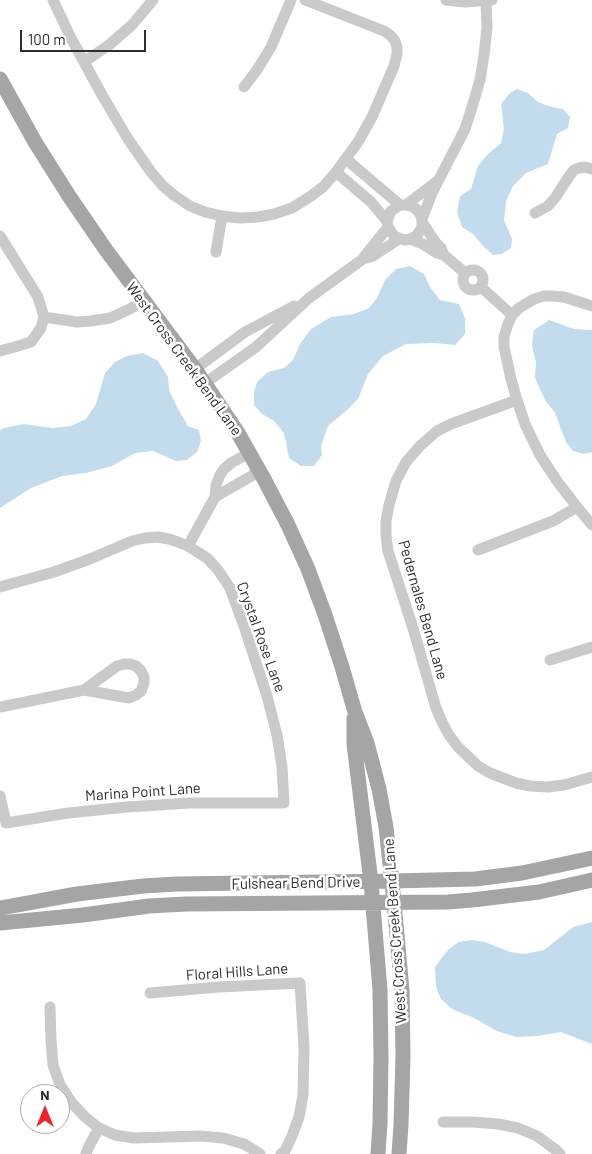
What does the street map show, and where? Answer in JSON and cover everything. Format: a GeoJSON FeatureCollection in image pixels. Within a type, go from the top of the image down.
{"type":"FeatureCollection","features":[{"type":"Feature","properties":{"kind":"main road","name":"West Cross Creek Bend Lane"},"geometry":{"type":"LineString","coordinates":[[0,79],[35,142],[69,196],[106,250],[205,383],[238,433],[288,525],[325,615],[355,712],[367,743],[379,788],[386,827],[402,990],[403,1046],[399,1154]]}},
{"type":"Feature","properties":{"kind":"main road","name":"West Cross Creek Bend Lane"},"geometry":{"type":"LineString","coordinates":[[355,712],[354,744],[371,882],[380,990],[380,1123],[378,1154]]}},
{"type":"Feature","properties":{"kind":"main road","name":"Fulshear Bend Drive"},"geometry":{"type":"LineString","coordinates":[[0,908],[77,894],[177,884],[371,882],[488,878],[592,858]]}},
{"type":"Feature","properties":{"kind":"main road","name":"Fulshear Bend Drive"},"geometry":{"type":"LineString","coordinates":[[0,923],[149,906],[186,904],[448,902],[539,892],[592,880]]}},
{"type":"Feature","properties":{"kind":"main road"},"geometry":{"type":"LineString","coordinates":[[146,886],[149,906]]}},
{"type":"Feature","properties":{"kind":"street"},"geometry":{"type":"LineString","coordinates":[[53,0],[106,103],[128,139],[163,186],[190,206],[205,212],[240,218],[274,214],[292,208],[323,187],[358,142],[372,117],[394,66],[397,54],[395,41],[390,35],[305,0]]}},
{"type":"Feature","properties":{"kind":"street"},"geometry":{"type":"LineString","coordinates":[[84,62],[109,46],[132,25],[153,0]]}},
{"type":"Feature","properties":{"kind":"street"},"geometry":{"type":"LineString","coordinates":[[244,87],[271,47],[291,0]]}},
{"type":"Feature","properties":{"kind":"street"},"geometry":{"type":"LineString","coordinates":[[205,383],[256,347],[309,298],[363,259],[405,238],[416,236],[420,231],[432,193],[465,128],[480,80],[489,0],[465,2],[446,0]]}},
{"type":"Feature","properties":{"kind":"street"},"geometry":{"type":"LineString","coordinates":[[346,159],[403,205]]}},
{"type":"Feature","properties":{"kind":"street"},"geometry":{"type":"LineString","coordinates":[[535,213],[548,206],[574,170],[584,167],[592,168]]}},
{"type":"Feature","properties":{"kind":"street"},"geometry":{"type":"LineString","coordinates":[[336,172],[371,202],[387,224],[390,232],[423,244],[444,255],[465,273],[472,270],[478,271],[483,279],[481,287],[512,315]]}},
{"type":"Feature","properties":{"kind":"street"},"geometry":{"type":"LineString","coordinates":[[403,205],[439,179]]}},
{"type":"Feature","properties":{"kind":"street"},"geometry":{"type":"LineString","coordinates":[[363,259],[387,224],[391,211],[395,207],[403,205],[416,209],[444,255]]}},
{"type":"Feature","properties":{"kind":"street"},"geometry":{"type":"LineString","coordinates":[[216,252],[222,216]]}},
{"type":"Feature","properties":{"kind":"street"},"geometry":{"type":"LineString","coordinates":[[0,236],[38,297],[44,317],[41,328],[30,342],[0,351]]}},
{"type":"Feature","properties":{"kind":"street"},"geometry":{"type":"LineString","coordinates":[[592,306],[564,297],[544,296],[526,304],[512,315],[504,337],[505,357],[516,400],[525,424],[540,455],[557,481],[592,524]]}},
{"type":"Feature","properties":{"kind":"street"},"geometry":{"type":"LineString","coordinates":[[195,369],[245,332],[309,298]]}},
{"type":"Feature","properties":{"kind":"street"},"geometry":{"type":"LineString","coordinates":[[44,317],[77,322],[110,318],[130,309],[143,300]]}},
{"type":"Feature","properties":{"kind":"street","name":"Pedernales Bend Lane"},"geometry":{"type":"LineString","coordinates":[[516,400],[451,424],[437,432],[420,446],[406,462],[396,481],[389,505],[386,522],[388,551],[436,708],[458,748],[478,766],[516,783],[548,787],[592,778]]}},
{"type":"Feature","properties":{"kind":"street"},"geometry":{"type":"LineString","coordinates":[[216,497],[216,485],[224,469],[249,453]]}},
{"type":"Feature","properties":{"kind":"street"},"geometry":{"type":"LineString","coordinates":[[188,546],[216,497],[260,471]]}},
{"type":"Feature","properties":{"kind":"street"},"geometry":{"type":"LineString","coordinates":[[478,550],[554,521],[577,507]]}},
{"type":"Feature","properties":{"kind":"street","name":"Crystal Rose Lane"},"geometry":{"type":"LineString","coordinates":[[0,587],[54,572],[132,541],[145,538],[168,539],[188,546],[207,558],[230,588],[267,696],[282,767],[284,802]]}},
{"type":"Feature","properties":{"kind":"street"},"geometry":{"type":"LineString","coordinates":[[550,660],[592,647]]}},
{"type":"Feature","properties":{"kind":"street"},"geometry":{"type":"LineString","coordinates":[[0,707],[84,690],[130,698],[141,690],[144,677],[136,666],[124,664],[117,666],[84,690]]}},
{"type":"Feature","properties":{"kind":"street","name":"Marina Point Lane"},"geometry":{"type":"LineString","coordinates":[[0,796],[6,823],[68,813],[190,802],[284,802]]}},
{"type":"Feature","properties":{"kind":"street","name":"Floral Hills Lane"},"geometry":{"type":"LineString","coordinates":[[150,993],[300,983],[304,1048],[303,1095],[299,1117],[292,1136],[285,1151],[281,1154]]}},
{"type":"Feature","properties":{"kind":"street"},"geometry":{"type":"LineString","coordinates":[[50,1006],[53,1065],[60,1085],[72,1104],[99,1128],[115,1135],[134,1138],[201,1136],[223,1138],[244,1144],[260,1154]]}},
{"type":"Feature","properties":{"kind":"street"},"geometry":{"type":"LineString","coordinates":[[443,1122],[498,1124],[518,1128],[537,1136],[560,1154]]}},
{"type":"Feature","properties":{"kind":"street"},"geometry":{"type":"LineString","coordinates":[[86,1154],[99,1128]]}},
{"type":"Feature","properties":{"kind":"water"},"geometry":{"type":"Polygon","coordinates":[[[517,89],[528,93],[538,102],[563,109],[570,117],[568,128],[557,134],[548,164],[526,173],[513,186],[506,201],[504,220],[512,239],[511,248],[502,254],[493,255],[473,234],[462,227],[457,212],[460,196],[471,189],[478,166],[501,143],[504,129],[501,104],[510,93],[517,89]]]}},
{"type":"Feature","properties":{"kind":"water"},"geometry":{"type":"Polygon","coordinates":[[[410,266],[424,274],[430,287],[440,300],[459,304],[465,318],[465,334],[455,345],[434,343],[406,344],[383,356],[368,374],[358,399],[328,426],[321,446],[322,455],[314,466],[301,466],[289,458],[284,433],[274,421],[262,414],[254,405],[254,392],[257,382],[268,372],[284,368],[293,360],[300,344],[311,329],[331,317],[354,314],[369,308],[377,298],[385,280],[396,269],[410,266]]]}},
{"type":"Feature","properties":{"kind":"water"},"geometry":{"type":"Polygon","coordinates":[[[549,320],[574,329],[592,330],[592,452],[584,454],[573,451],[566,442],[555,413],[545,400],[535,378],[536,363],[532,345],[534,330],[549,320]]]}},
{"type":"Feature","properties":{"kind":"water"},"geometry":{"type":"Polygon","coordinates":[[[143,353],[158,361],[168,377],[169,390],[188,426],[199,430],[201,441],[197,452],[187,460],[176,461],[153,451],[135,453],[112,466],[86,473],[62,476],[31,488],[0,508],[0,430],[24,424],[53,428],[71,426],[86,419],[96,404],[105,373],[115,362],[127,356],[143,353]]]}},
{"type":"Feature","properties":{"kind":"water"},"geometry":{"type":"Polygon","coordinates":[[[592,922],[592,1044],[561,1032],[516,1037],[497,1031],[474,1018],[452,1009],[441,999],[436,987],[435,967],[449,949],[459,942],[471,940],[485,942],[510,952],[524,954],[544,950],[573,927],[592,922]]]}}]}
